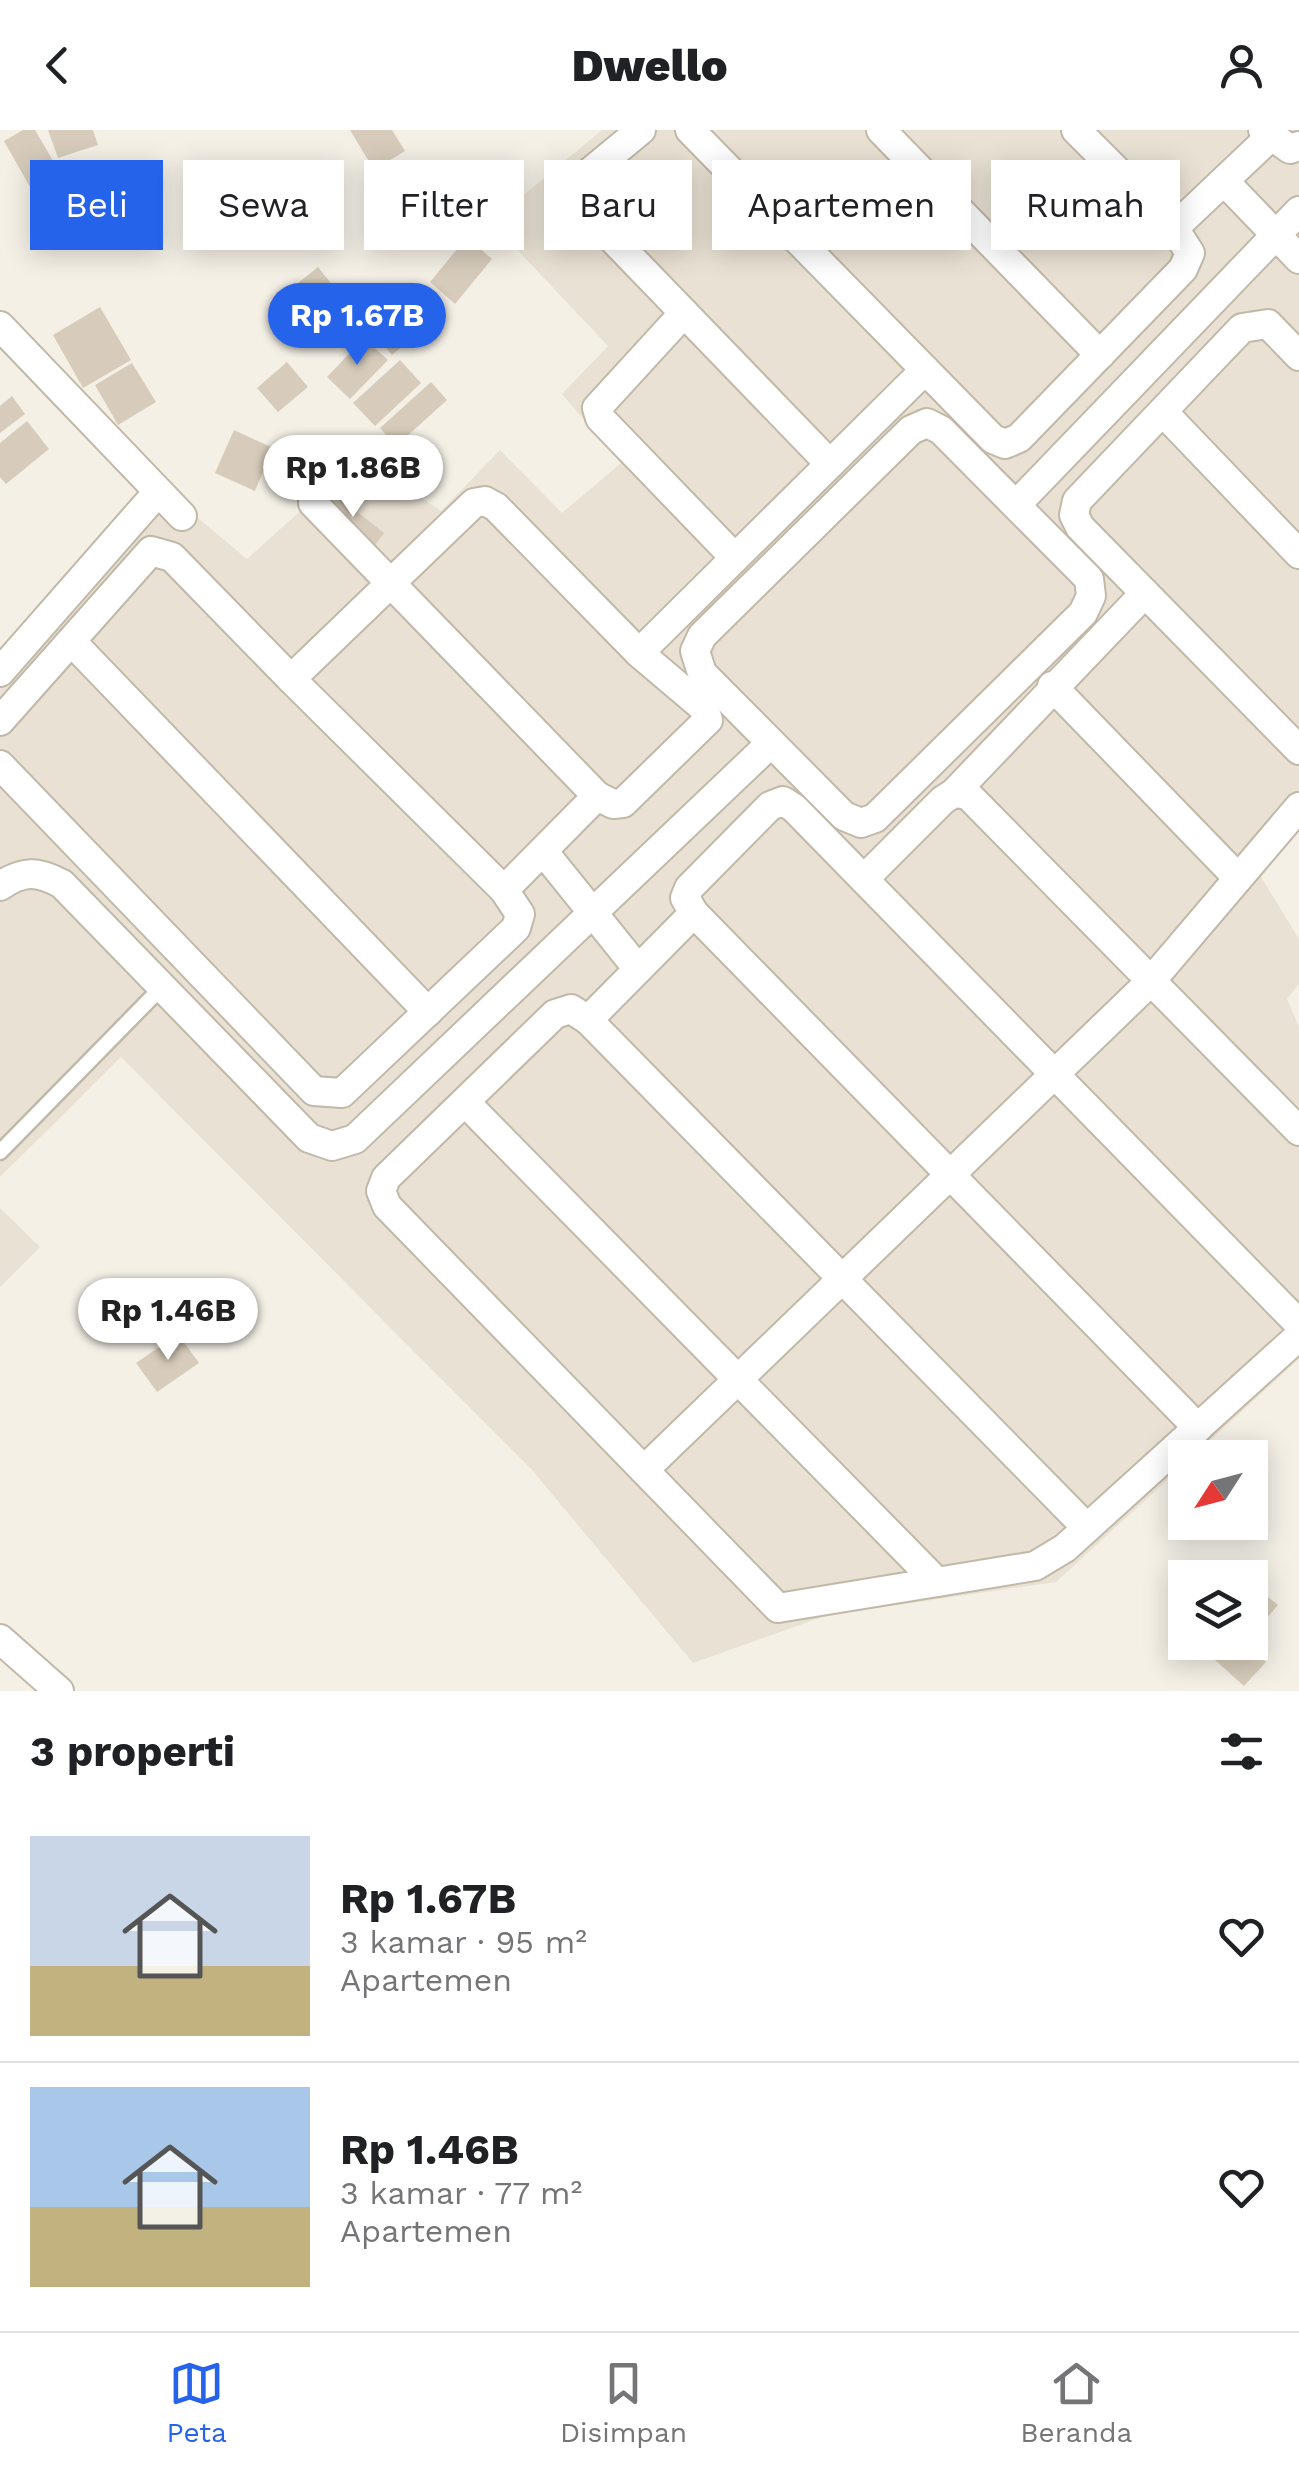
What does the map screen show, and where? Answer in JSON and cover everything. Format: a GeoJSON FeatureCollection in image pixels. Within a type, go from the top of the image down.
{"type":"FeatureCollection","features":[{"type":"Feature","properties":{"kind":"street"},"geometry":{"type":"LineString","coordinates":[[641,130],[578,182],[574,192],[578,203],[830,464]]}},
{"type":"Feature","properties":{"kind":"street"},"geometry":{"type":"LineString","coordinates":[[690,130],[993,439],[1005,444],[1019,438],[1183,269],[1190,254],[1180,238]]}},
{"type":"Feature","properties":{"kind":"street"},"geometry":{"type":"LineString","coordinates":[[881,130],[1100,354]]}},
{"type":"Feature","properties":{"kind":"street"},"geometry":{"type":"LineString","coordinates":[[1076,130],[1106,160]]}},
{"type":"Feature","properties":{"kind":"street"},"geometry":{"type":"LineString","coordinates":[[1180,222],[1267,133],[1290,149],[1299,146]]}},
{"type":"Feature","properties":{"kind":"street"},"geometry":{"type":"LineString","coordinates":[[1224,181],[1299,259]]}},
{"type":"Feature","properties":{"kind":"street"},"geometry":{"type":"LineString","coordinates":[[1016,505],[1299,211]]}},
{"type":"Feature","properties":{"kind":"street"},"geometry":{"type":"LineString","coordinates":[[684,312],[597,408],[600,418],[735,558]]}},
{"type":"Feature","properties":{"kind":"street"},"geometry":{"type":"LineString","coordinates":[[1293,338],[1268,324],[1242,328],[1077,501],[1074,515],[1299,750]]}},
{"type":"Feature","properties":{"kind":"street"},"geometry":{"type":"LineString","coordinates":[[0,326],[182,516]]}},
{"type":"Feature","properties":{"kind":"street"},"geometry":{"type":"LineString","coordinates":[[640,653],[925,370]]}},
{"type":"Feature","properties":{"kind":"street"},"geometry":{"type":"LineString","coordinates":[[1162,412],[1299,554]]}},
{"type":"Feature","properties":{"kind":"street"},"geometry":{"type":"LineString","coordinates":[[927,423],[941,430],[1089,579],[1091,596],[1083,613],[875,818],[861,823],[844,816],[771,742],[702,673],[694,651],[702,636],[911,430],[927,423]]}},
{"type":"Feature","properties":{"kind":"street"},"geometry":{"type":"LineString","coordinates":[[0,672],[157,493]]}},
{"type":"Feature","properties":{"kind":"street"},"geometry":{"type":"LineString","coordinates":[[291,680],[391,583],[474,504],[484,501],[496,507],[640,653],[704,708],[708,720],[623,803],[613,804],[597,796],[391,583],[313,503]]}},
{"type":"Feature","properties":{"kind":"street"},"geometry":{"type":"LineString","coordinates":[[0,721],[151,551],[163,552],[504,890],[520,914],[516,928],[342,1094],[314,1091],[0,765]]}},
{"type":"Feature","properties":{"kind":"street"},"geometry":{"type":"LineString","coordinates":[[864,879],[954,794],[1052,686],[1145,593]]}},
{"type":"Feature","properties":{"kind":"street"},"geometry":{"type":"LineString","coordinates":[[70,641],[428,1012]]}},
{"type":"Feature","properties":{"kind":"street"},"geometry":{"type":"LineString","coordinates":[[1052,686],[1238,878]]}},
{"type":"Feature","properties":{"kind":"street"},"geometry":{"type":"LineString","coordinates":[[0,886],[22,872],[43,874],[62,884],[160,989],[310,1138],[332,1146],[355,1139],[771,742]]}},
{"type":"Feature","properties":{"kind":"street"},"geometry":{"type":"LineString","coordinates":[[954,794],[968,795],[1299,1131]]}},
{"type":"Feature","properties":{"kind":"street"},"geometry":{"type":"LineString","coordinates":[[504,890],[597,796]]}},
{"type":"Feature","properties":{"kind":"street"},"geometry":{"type":"LineString","coordinates":[[1198,1428],[694,913],[686,898],[689,888],[770,806],[782,801],[794,808],[1299,1324]]}},
{"type":"Feature","properties":{"kind":"street"},"geometry":{"type":"LineString","coordinates":[[644,1470],[1151,981],[1299,807]]}},
{"type":"Feature","properties":{"kind":"street"},"geometry":{"type":"LineString","coordinates":[[543,851],[638,968]]}},
{"type":"Feature","properties":{"kind":"street"},"geometry":{"type":"LineString","coordinates":[[588,1020],[694,913]]}},
{"type":"Feature","properties":{"kind":"street"},"geometry":{"type":"LineString","coordinates":[[1087,1528],[588,1020],[572,1009],[555,1014],[386,1178],[381,1191],[387,1206],[778,1608],[1035,1566],[1065,1548],[1299,1336]]}},
{"type":"Feature","properties":{"kind":"street"},"geometry":{"type":"LineString","coordinates":[[464,1102],[937,1582]]}},
{"type":"Feature","properties":{"kind":"street"},"geometry":{"type":"LineString","coordinates":[[0,1639],[51,1689]]}},
{"type":"Feature","properties":{"kind":"lane"},"geometry":{"type":"LineString","coordinates":[[0,1152],[160,989]]}},
{"type":"Feature","properties":{"kind":"shaded area"},"geometry":{"type":"Polygon","coordinates":[[[602,130],[1299,130],[1299,825],[1258,872],[1299,939],[1299,984],[1287,999],[1299,1027],[1299,1359],[1211,1440],[1168,1440],[1168,1480],[1056,1582],[828,1615],[693,1663],[532,1470],[121,1057],[0,1177],[0,689],[173,497],[247,559],[361,456],[441,511],[500,450],[562,513],[621,463],[562,394],[608,346],[517,250],[524,250],[524,195],[544,178],[544,250],[692,250],[692,160],[566,160],[602,130]]]}},
{"type":"Feature","properties":{"kind":"shaded area"},"geometry":{"type":"Polygon","coordinates":[[[0,1208],[40,1247],[0,1287],[0,1208]]]}},
{"type":"Feature","properties":{"kind":"building"},"geometry":{"type":"Polygon","coordinates":[[[23,130],[35,130],[53,160],[30,160],[30,187],[4,141],[23,130]]]}},
{"type":"Feature","properties":{"kind":"building"},"geometry":{"type":"Polygon","coordinates":[[[48,130],[93,130],[98,145],[58,158],[48,130]]]}},
{"type":"Feature","properties":{"kind":"building"},"geometry":{"type":"Polygon","coordinates":[[[350,130],[392,130],[405,151],[390,160],[368,160],[350,130]]]}},
{"type":"Feature","properties":{"kind":"building"},"geometry":{"type":"Polygon","coordinates":[[[456,250],[482,250],[492,259],[455,304],[430,282],[456,250]]]}},
{"type":"Feature","properties":{"kind":"building"},"geometry":{"type":"Polygon","coordinates":[[[318,267],[346,302],[315,326],[288,291],[318,267]]]}},
{"type":"Feature","properties":{"kind":"building"},"geometry":{"type":"Polygon","coordinates":[[[394,295],[424,329],[392,355],[364,321],[394,295]]]}},
{"type":"Feature","properties":{"kind":"building"},"geometry":{"type":"Polygon","coordinates":[[[100,307],[131,360],[83,388],[53,335],[100,307]]]}},
{"type":"Feature","properties":{"kind":"building"},"geometry":{"type":"Polygon","coordinates":[[[364,338],[388,360],[350,399],[327,377],[364,338]]]}},
{"type":"Feature","properties":{"kind":"building"},"geometry":{"type":"Polygon","coordinates":[[[400,360],[421,383],[375,426],[353,403],[400,360]]]}},
{"type":"Feature","properties":{"kind":"building"},"geometry":{"type":"Polygon","coordinates":[[[287,362],[308,387],[278,412],[257,388],[287,362]]]}},
{"type":"Feature","properties":{"kind":"building"},"geometry":{"type":"Polygon","coordinates":[[[132,363],[156,402],[118,425],[95,385],[132,363]]]}},
{"type":"Feature","properties":{"kind":"building"},"geometry":{"type":"Polygon","coordinates":[[[431,382],[447,400],[396,446],[380,428],[431,382]]]}},
{"type":"Feature","properties":{"kind":"building"},"geometry":{"type":"Polygon","coordinates":[[[12,396],[25,414],[0,433],[0,406],[12,396]]]}},
{"type":"Feature","properties":{"kind":"building"},"geometry":{"type":"Polygon","coordinates":[[[27,421],[49,449],[6,484],[0,477],[0,443],[27,421]]]}},
{"type":"Feature","properties":{"kind":"building"},"geometry":{"type":"Polygon","coordinates":[[[234,430],[273,448],[255,491],[215,473],[234,430]]]}},
{"type":"Feature","properties":{"kind":"building"},"geometry":{"type":"Polygon","coordinates":[[[333,493],[384,533],[373,548],[322,508],[333,493]]]}},
{"type":"Feature","properties":{"kind":"building"},"geometry":{"type":"Polygon","coordinates":[[[178,1334],[199,1363],[157,1392],[136,1363],[178,1334]]]}},
{"type":"Feature","properties":{"kind":"building"},"geometry":{"type":"Polygon","coordinates":[[[1268,1597],[1278,1605],[1268,1617],[1268,1597]]]}},
{"type":"Feature","properties":{"kind":"building"},"geometry":{"type":"Polygon","coordinates":[[[1215,1660],[1264,1660],[1244,1686],[1215,1660]]]}}]}
